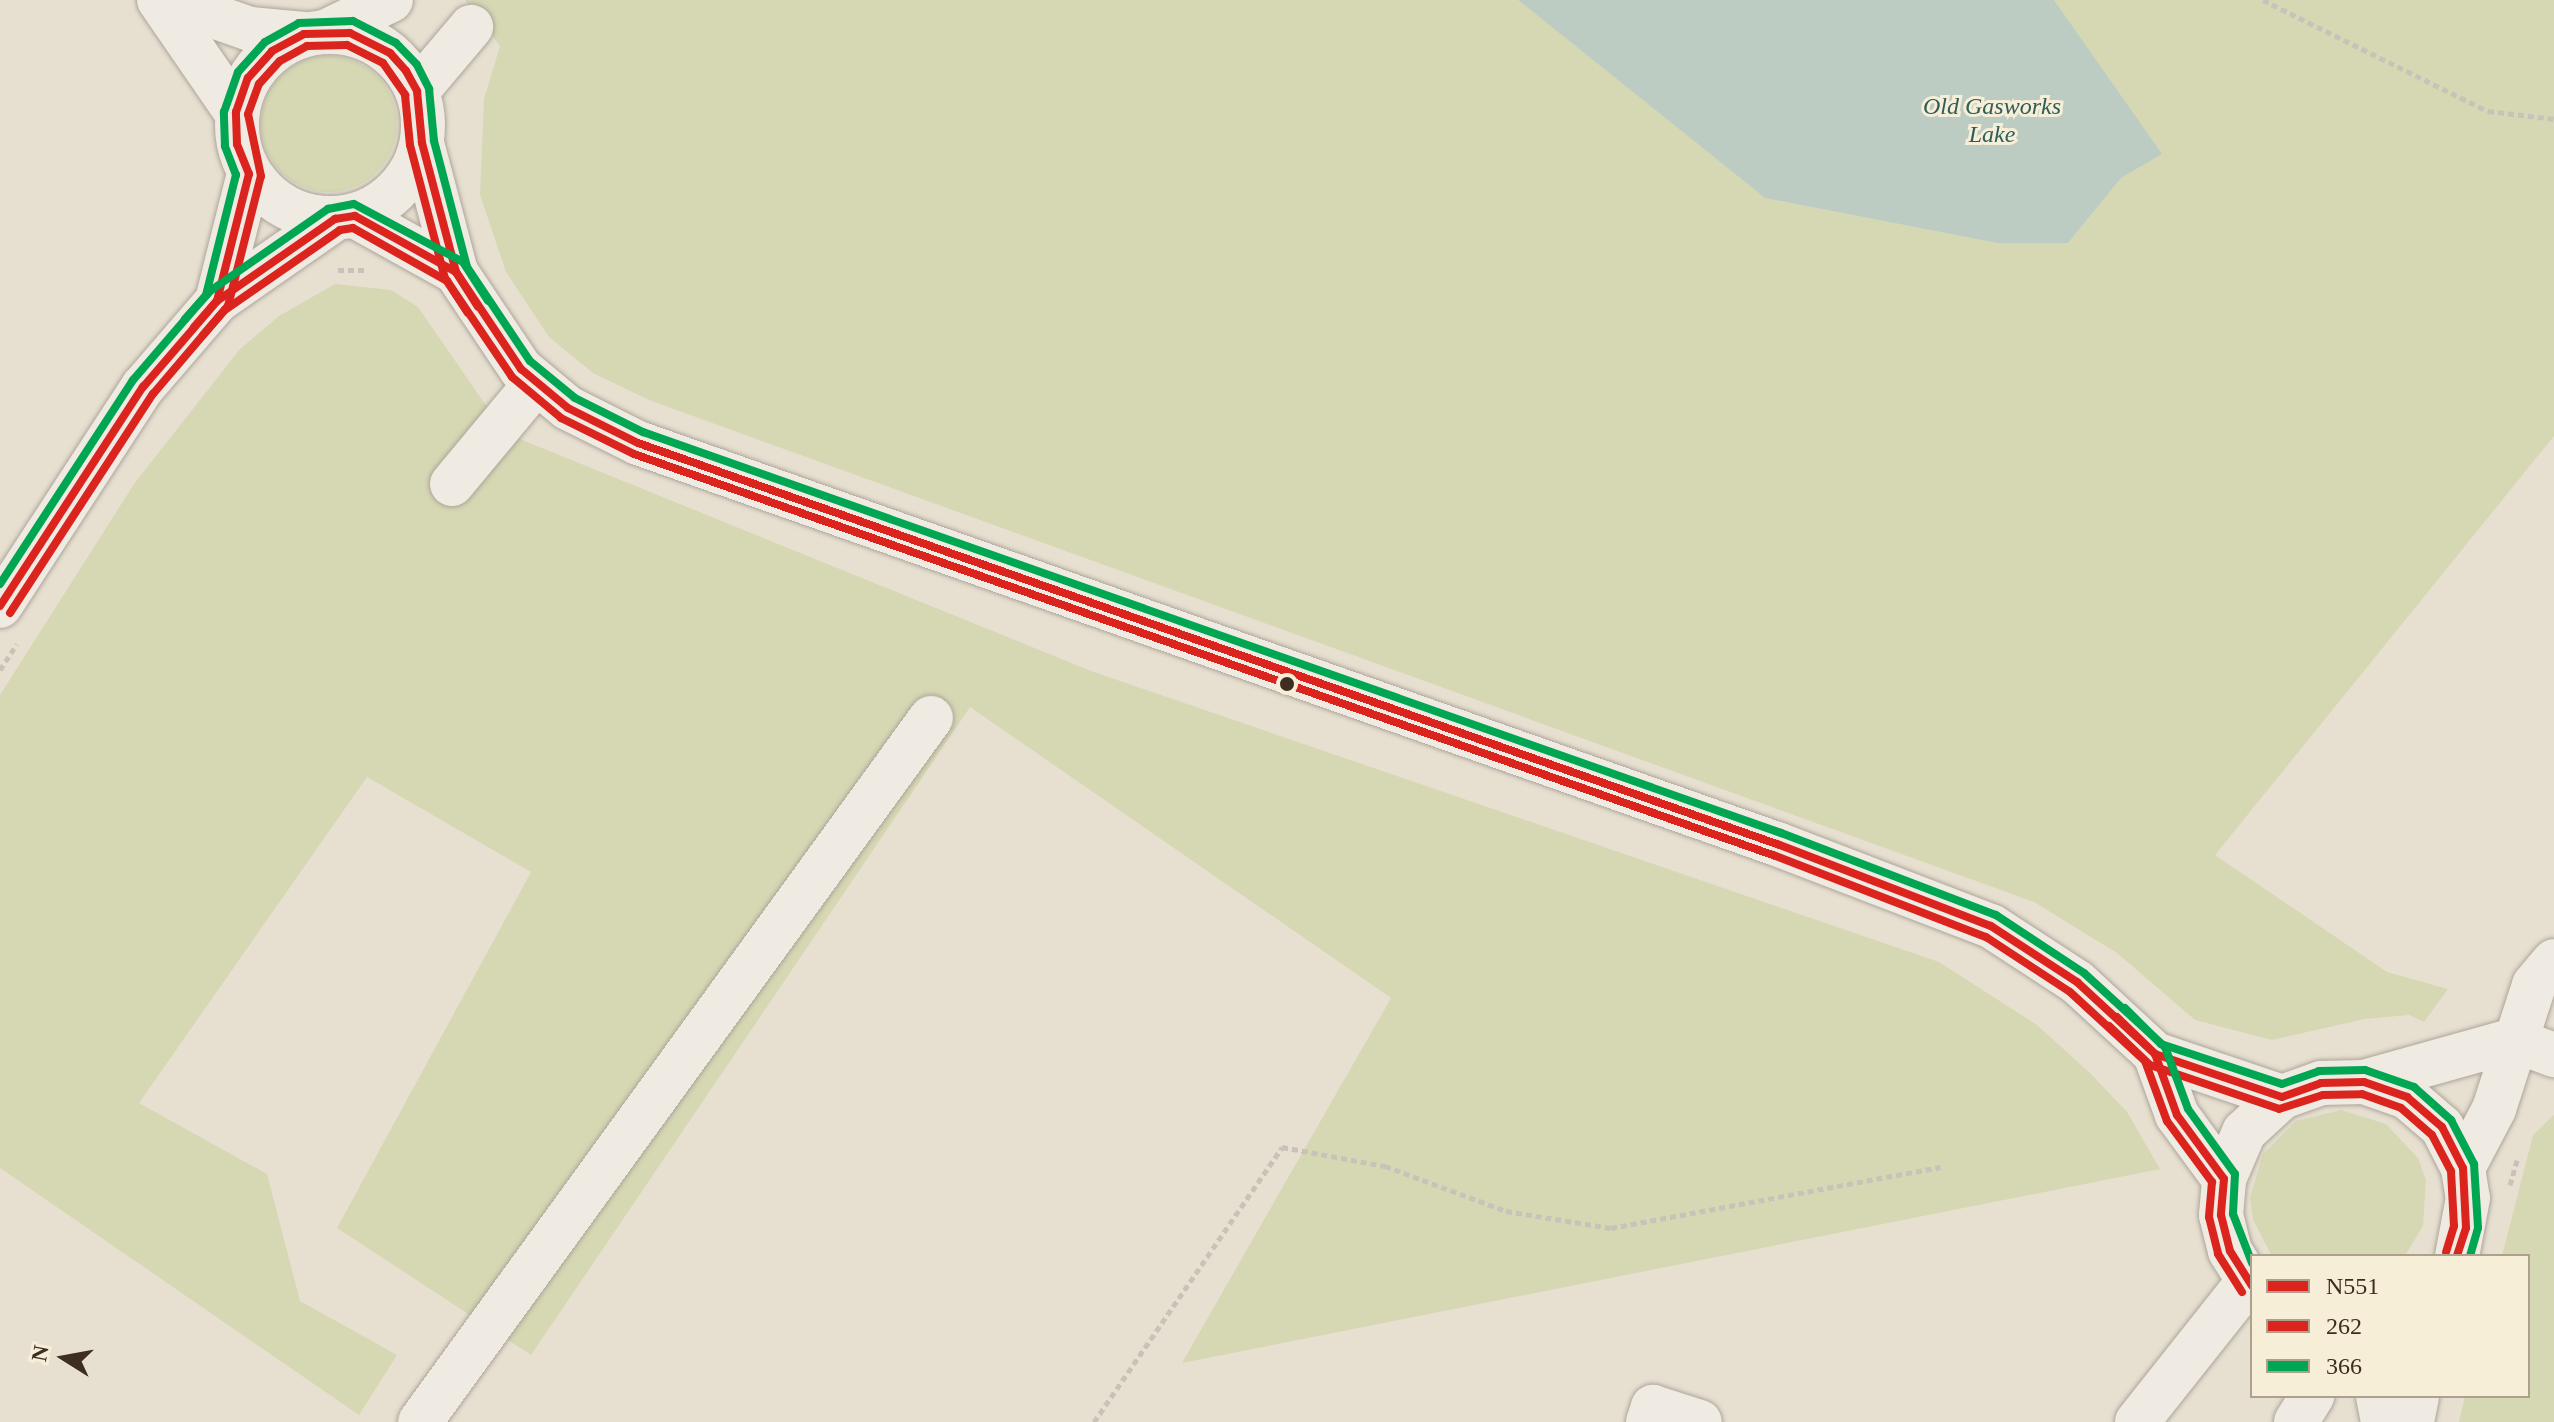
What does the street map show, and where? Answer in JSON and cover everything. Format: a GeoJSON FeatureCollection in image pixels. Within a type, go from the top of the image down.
{"type":"FeatureCollection","features":[{"type":"Feature","properties":{"kind":"street"},"geometry":{"type":"LineString","coordinates":[[159,0],[236,112]]}},
{"type":"Feature","properties":{"kind":"street"},"geometry":{"type":"LineString","coordinates":[[167,0],[250,29],[350,33],[390,53],[417,91],[422,143],[456,272],[536,383],[568,408],[638,443],[1777,844],[1981,922],[2047,959],[2155,1054],[2282,1097]]}},
{"type":"Feature","properties":{"kind":"street"},"geometry":{"type":"LineString","coordinates":[[391,0],[272,51],[248,78],[236,112],[237,144],[249,174],[285,209],[345,218],[456,272]]}},
{"type":"Feature","properties":{"kind":"street"},"geometry":{"type":"LineString","coordinates":[[417,91],[471,27]]}},
{"type":"Feature","properties":{"kind":"street"},"geometry":{"type":"LineString","coordinates":[[0,606],[143,387],[217,301],[345,218],[399,189],[422,143]]}},
{"type":"Feature","properties":{"kind":"street"},"geometry":{"type":"LineString","coordinates":[[217,301],[249,174]]}},
{"type":"Feature","properties":{"kind":"street"},"geometry":{"type":"LineString","coordinates":[[452,484],[536,383]]}},
{"type":"Feature","properties":{"kind":"street"},"geometry":{"type":"LineString","coordinates":[[420,1422],[931,718]]}},
{"type":"Feature","properties":{"kind":"street"},"geometry":{"type":"LineString","coordinates":[[2463,1168],[2494,1109],[2534,985],[2554,961]]}},
{"type":"Feature","properties":{"kind":"street"},"geometry":{"type":"LineString","coordinates":[[2137,1422],[2250,1284],[2230,1251],[2221,1215],[2224,1179],[2244,1132],[2282,1097],[2321,1083],[2364,1082],[2514,1040],[2554,1055]]}},
{"type":"Feature","properties":{"kind":"street"},"geometry":{"type":"LineString","coordinates":[[2155,1054],[2177,1115],[2224,1179]]}},
{"type":"Feature","properties":{"kind":"street"},"geometry":{"type":"LineString","coordinates":[[2364,1082],[2407,1097],[2442,1127],[2463,1168],[2466,1228],[2458,1254]]}},
{"type":"Feature","properties":{"kind":"street"},"geometry":{"type":"LineString","coordinates":[[2296,1422],[2311,1398]]}},
{"type":"Feature","properties":{"kind":"street"},"geometry":{"type":"LineString","coordinates":[[2378,1398],[2383,1422]]}},
{"type":"Feature","properties":{"kind":"street"},"geometry":{"type":"LineString","coordinates":[[2412,1422],[2417,1398]]}},
{"type":"Feature","properties":{"kind":"street"},"geometry":{"type":"LineString","coordinates":[[1648,1422],[1653,1407],[1700,1422]]}},
{"type":"Feature","properties":{"kind":"path"},"geometry":{"type":"LineString","coordinates":[[2263,0],[2488,111],[2554,119]]}},
{"type":"Feature","properties":{"kind":"path"},"geometry":{"type":"LineString","coordinates":[[332,272],[375,272]]}},
{"type":"Feature","properties":{"kind":"path"},"geometry":{"type":"LineString","coordinates":[[1094,1422],[1282,1147],[1385,1166],[1506,1211],[1611,1228],[1940,1167]]}},
{"type":"Feature","properties":{"kind":"green space"},"geometry":{"type":"Polygon","coordinates":[[[465,0],[1518,0],[1765,198],[1997,243],[2068,243],[2121,178],[2161,154],[2054,0],[2554,0],[2554,436],[2215,855],[2387,972],[2448,989],[2424,1022],[2409,1015],[2365,1019],[2272,1040],[2195,1020],[2117,953],[2034,902],[649,400],[593,373],[549,337],[506,272],[480,195],[484,99],[500,46],[465,0]]]}},
{"type":"Feature","properties":{"kind":"green space"},"geometry":{"type":"Polygon","coordinates":[[[329,56],[355,61],[377,76],[392,98],[397,124],[392,150],[377,172],[355,187],[329,192],[303,187],[281,172],[266,150],[261,124],[266,98],[281,76],[303,61],[329,56]]]}},
{"type":"Feature","properties":{"kind":"green space"},"geometry":{"type":"Polygon","coordinates":[[[335,284],[391,290],[418,307],[505,433],[1091,671],[1939,962],[2037,1025],[2092,1075],[2127,1112],[2160,1169],[1182,1363],[1391,998],[970,707],[531,1355],[337,1228],[531,872],[367,777],[139,1103],[267,1174],[300,1301],[397,1355],[359,1415],[0,1168],[0,695],[134,484],[240,349],[279,316],[335,284]]]}},
{"type":"Feature","properties":{"kind":"green space"},"geometry":{"type":"Polygon","coordinates":[[[2341,1110],[2386,1124],[2418,1158],[2426,1180],[2423,1226],[2406,1254],[2271,1254],[2253,1220],[2250,1197],[2263,1154],[2296,1121],[2341,1110]]]}},
{"type":"Feature","properties":{"kind":"green space"},"geometry":{"type":"Polygon","coordinates":[[[2554,1115],[2554,1422],[2459,1422],[2465,1398],[2530,1398],[2530,1254],[2503,1254],[2533,1135],[2554,1115]]]}},
{"type":"Feature","properties":{"kind":"water","name":"Old Gasworks Lake"},"geometry":{"type":"Polygon","coordinates":[[[1518,0],[2054,0],[2162,154],[2121,178],[2068,243],[1997,243],[1765,198],[1518,0]]]}},
{"type":"Feature","properties":{"kind":"transit line","name":"366"},"geometry":{"type":"LineString","coordinates":[[0,584],[133,380],[206,295],[236,175],[225,146],[224,112],[238,72],[265,42],[299,23],[353,21],[396,43],[417,65],[429,89],[434,141],[467,267],[530,361],[575,398],[643,432],[1781,833],[1996,915],[2084,973],[2165,1047],[2188,1109],[2235,1174],[2233,1214],[2250,1258]]}},
{"type":"Feature","properties":{"kind":"transit line","name":"N551"},"geometry":{"type":"LineString","coordinates":[[0,606],[143,387],[217,301],[249,174],[237,144],[236,112],[248,78],[272,51],[304,34],[350,33],[390,53],[406,71],[417,91],[422,143],[456,272],[521,369],[568,408],[638,443],[1777,844],[1991,926],[2077,982],[2155,1054],[2177,1115],[2224,1179],[2221,1215],[2230,1251],[2250,1283]]}},
{"type":"Feature","properties":{"kind":"transit line","name":"262"},"geometry":{"type":"LineString","coordinates":[[10,613],[153,394],[228,306],[261,176],[248,114],[259,84],[280,61],[307,46],[347,45],[383,63],[405,95],[410,145],[445,278],[512,377],[561,418],[634,454],[1773,855],[1986,937],[2070,992],[2145,1061],[2167,1121],[2212,1182],[2209,1217],[2218,1254],[2242,1292]]}},
{"type":"Feature","properties":{"kind":"transit line","name":"366"},"geometry":{"type":"LineString","coordinates":[[185,319],[210,291],[328,209],[354,204],[463,262],[488,301]]}},
{"type":"Feature","properties":{"kind":"transit line","name":"N551"},"geometry":{"type":"LineString","coordinates":[[194,327],[217,301],[335,219],[355,216],[456,272],[478,307]]}},
{"type":"Feature","properties":{"kind":"transit line","name":"262"},"geometry":{"type":"LineString","coordinates":[[203,335],[225,310],[340,230],[353,228],[447,281],[468,313]]}},
{"type":"Feature","properties":{"kind":"transit line","name":"366"},"geometry":{"type":"LineString","coordinates":[[2125,1008],[2161,1044],[2282,1084],[2319,1071],[2365,1070],[2414,1087],[2451,1120],[2474,1164],[2478,1228],[2471,1254]]}},
{"type":"Feature","properties":{"kind":"transit line","name":"N551"},"geometry":{"type":"LineString","coordinates":[[2117,1017],[2155,1054],[2282,1097],[2321,1083],[2364,1082],[2407,1097],[2442,1127],[2463,1168],[2466,1228],[2458,1254]]}},
{"type":"Feature","properties":{"kind":"transit line","name":"262"},"geometry":{"type":"LineString","coordinates":[[2109,1026],[2150,1065],[2279,1109],[2323,1095],[2362,1094],[2401,1108],[2432,1135],[2451,1171],[2454,1226],[2446,1252]]}}]}
